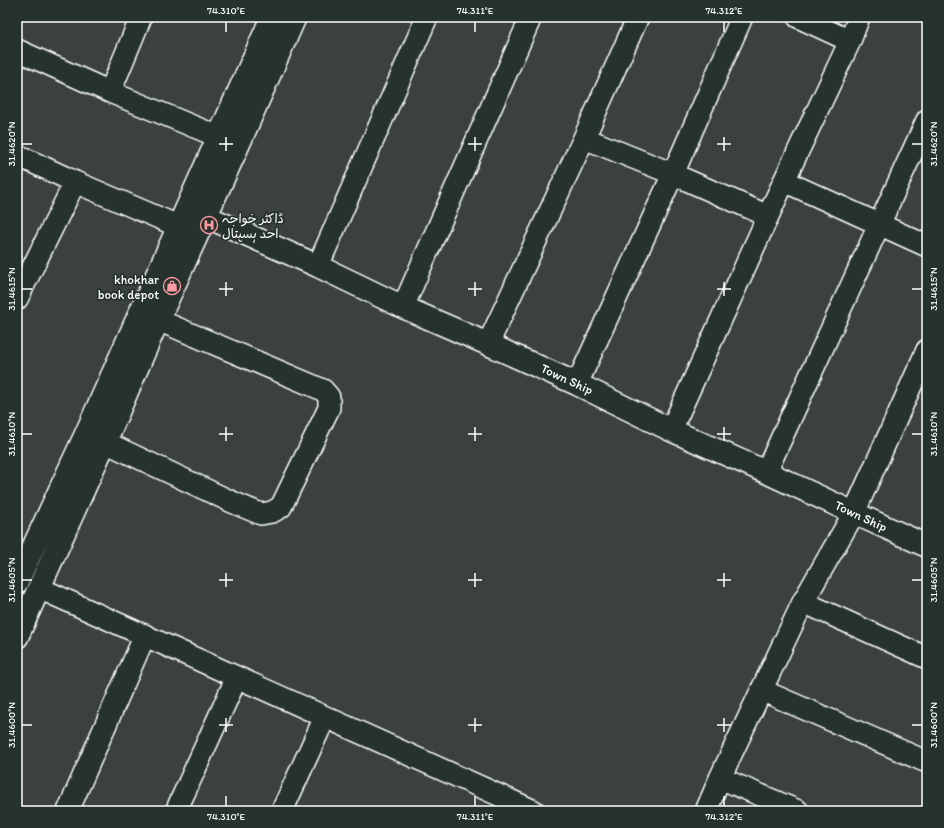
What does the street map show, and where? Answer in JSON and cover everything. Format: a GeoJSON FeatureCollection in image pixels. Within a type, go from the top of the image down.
{"type":"FeatureCollection","features":[{"type":"Feature","properties":{"kind":"main road"},"geometry":{"type":"LineString","coordinates":[[17,582],[88,428],[272,17]]}},
{"type":"Feature","properties":{"kind":"main road"},"geometry":{"type":"LineString","coordinates":[[17,637],[295,17]]}},
{"type":"Feature","properties":{"kind":"main road","name":"Town Ship"},"geometry":{"type":"LineString","coordinates":[[205,216],[318,266],[403,307],[577,384],[670,430],[766,472],[854,514],[927,546]]}},
{"type":"Feature","properties":{"kind":"street"},"geometry":{"type":"LineString","coordinates":[[110,92],[141,17]]}},
{"type":"Feature","properties":{"kind":"street"},"geometry":{"type":"LineString","coordinates":[[318,266],[427,17]]}},
{"type":"Feature","properties":{"kind":"street"},"geometry":{"type":"LineString","coordinates":[[403,307],[531,17]]}},
{"type":"Feature","properties":{"kind":"street"},"geometry":{"type":"LineString","coordinates":[[488,344],[584,138],[638,17]]}},
{"type":"Feature","properties":{"kind":"street"},"geometry":{"type":"LineString","coordinates":[[577,384],[742,17]]}},
{"type":"Feature","properties":{"kind":"street"},"geometry":{"type":"LineString","coordinates":[[798,17],[850,41]]}},
{"type":"Feature","properties":{"kind":"street"},"geometry":{"type":"LineString","coordinates":[[670,430],[784,180],[850,41],[859,17]]}},
{"type":"Feature","properties":{"kind":"street"},"geometry":{"type":"LineString","coordinates":[[17,50],[110,92],[219,137]]}},
{"type":"Feature","properties":{"kind":"street"},"geometry":{"type":"LineString","coordinates":[[766,472],[927,120]]}},
{"type":"Feature","properties":{"kind":"street"},"geometry":{"type":"LineString","coordinates":[[584,138],[672,174],[768,216]]}},
{"type":"Feature","properties":{"kind":"street"},"geometry":{"type":"LineString","coordinates":[[17,155],[75,182],[178,226]]}},
{"type":"Feature","properties":{"kind":"street"},"geometry":{"type":"LineString","coordinates":[[784,180],[927,246]]}},
{"type":"Feature","properties":{"kind":"street"},"geometry":{"type":"LineString","coordinates":[[17,299],[75,182]]}},
{"type":"Feature","properties":{"kind":"street"},"geometry":{"type":"LineString","coordinates":[[104,442],[261,514],[272,512],[281,506],[329,408],[329,397],[323,390],[158,320]]}},
{"type":"Feature","properties":{"kind":"street"},"geometry":{"type":"LineString","coordinates":[[706,811],[803,602],[854,514],[926,356]]}},
{"type":"Feature","properties":{"kind":"street"},"geometry":{"type":"LineString","coordinates":[[39,588],[325,717],[501,804],[534,811]]}},
{"type":"Feature","properties":{"kind":"street"},"geometry":{"type":"LineString","coordinates":[[803,602],[927,658]]}},
{"type":"Feature","properties":{"kind":"street"},"geometry":{"type":"LineString","coordinates":[[70,810],[145,635]]}},
{"type":"Feature","properties":{"kind":"street"},"geometry":{"type":"LineString","coordinates":[[176,811],[237,677]]}},
{"type":"Feature","properties":{"kind":"street"},"geometry":{"type":"LineString","coordinates":[[761,690],[927,762]]}},
{"type":"Feature","properties":{"kind":"street"},"geometry":{"type":"LineString","coordinates":[[282,811],[325,717]]}},
{"type":"Feature","properties":{"kind":"street"},"geometry":{"type":"LineString","coordinates":[[720,778],[798,811]]}},
{"type":"Feature","properties":{"kind":"place","name":"ڈاکٹر خواجہ احد ہسپتال"},"geometry":{"type":"Point","coordinates":[209,225]}},
{"type":"Feature","properties":{"kind":"place","name":"khokhar book depot"},"geometry":{"type":"Point","coordinates":[172,286]}}]}
